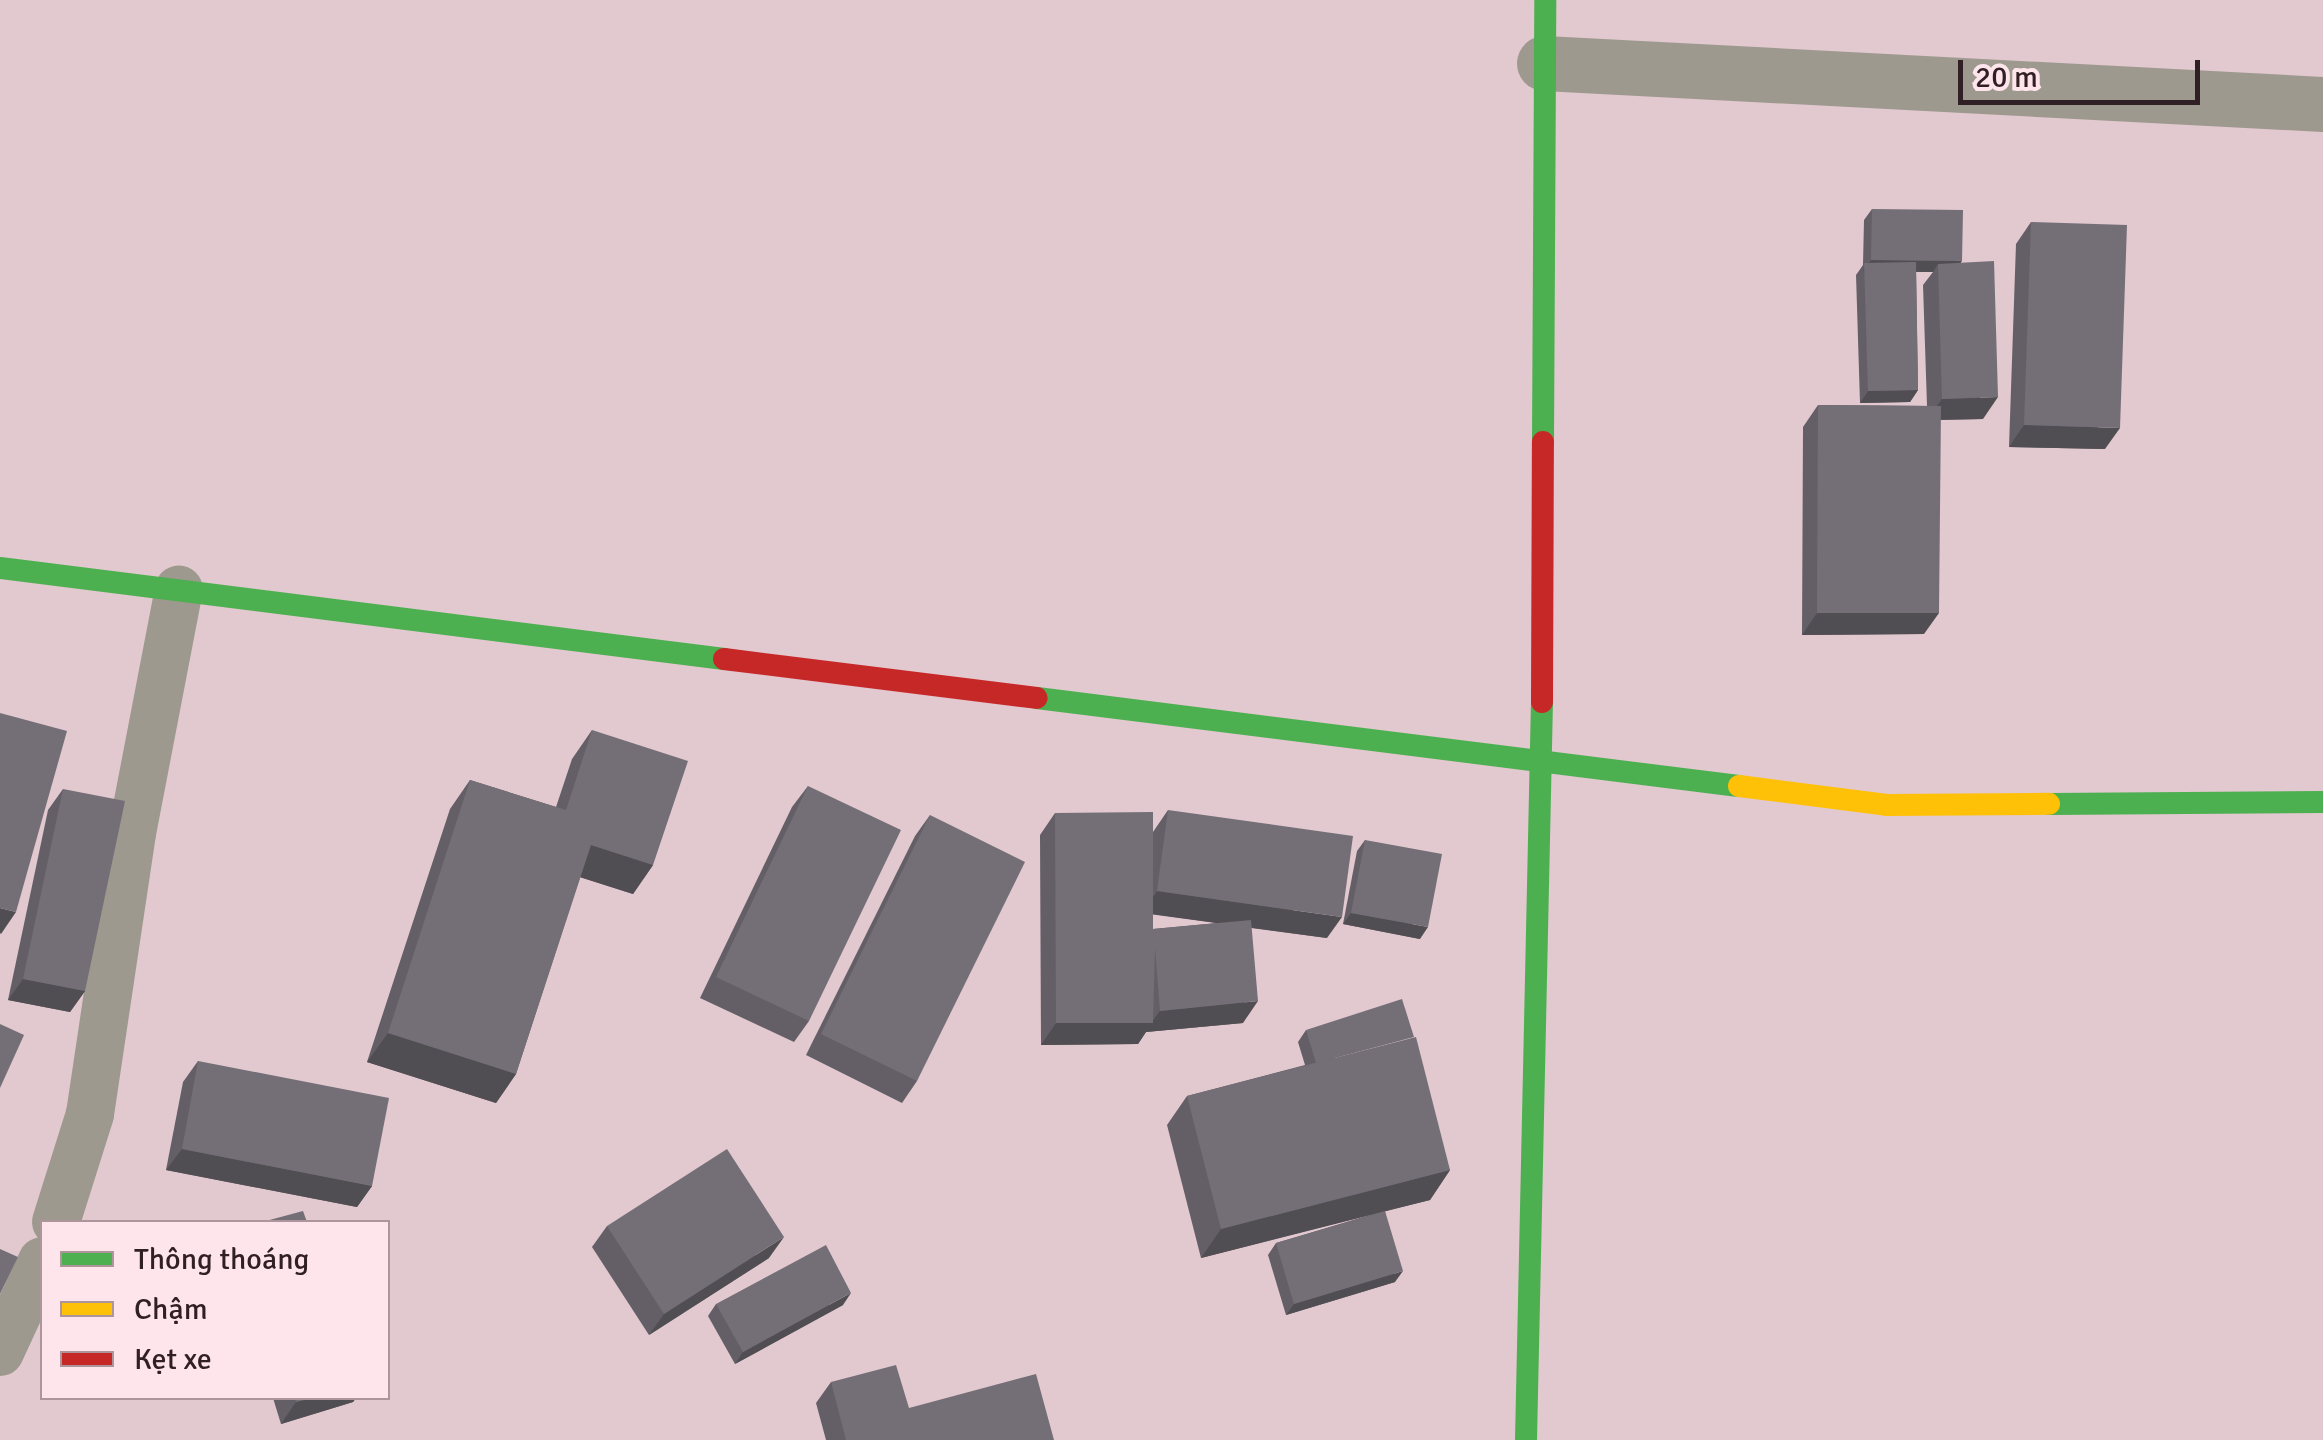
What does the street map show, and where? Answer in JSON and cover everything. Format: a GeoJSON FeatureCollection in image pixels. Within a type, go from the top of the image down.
{"type":"FeatureCollection","features":[{"type":"Feature","properties":{"kind":"street"},"geometry":{"type":"LineString","coordinates":[[1526,1440],[1542,762],[1546,0]]}},
{"type":"Feature","properties":{"kind":"street"},"geometry":{"type":"LineString","coordinates":[[1544,63],[2323,104]]}},
{"type":"Feature","properties":{"kind":"street"},"geometry":{"type":"LineString","coordinates":[[0,568],[1887,805],[2323,802]]}},
{"type":"Feature","properties":{"kind":"lane"},"geometry":{"type":"LineString","coordinates":[[57,1220],[90,1114],[132,834],[179,590]]}},
{"type":"Feature","properties":{"kind":"lane"},"geometry":{"type":"LineString","coordinates":[[0,1352],[40,1265]]}},
{"type":"Feature","properties":{"kind":"building"},"geometry":{"type":"Polygon","coordinates":[[[1872,209],[1963,210],[1962,261],[1871,260],[1872,209]]]}},
{"type":"Feature","properties":{"kind":"building"},"geometry":{"type":"Polygon","coordinates":[[[2031,222],[2127,225],[2120,428],[2024,425],[2031,222]]]}},
{"type":"Feature","properties":{"kind":"building"},"geometry":{"type":"Polygon","coordinates":[[[1994,261],[1998,397],[1942,399],[1938,264],[1994,261]]]}},
{"type":"Feature","properties":{"kind":"building"},"geometry":{"type":"Polygon","coordinates":[[[1916,262],[1918,390],[1868,391],[1864,263],[1916,262]]]}},
{"type":"Feature","properties":{"kind":"building"},"geometry":{"type":"Polygon","coordinates":[[[1818,405],[1941,406],[1939,613],[1817,613],[1818,405]]]}},
{"type":"Feature","properties":{"kind":"building"},"geometry":{"type":"Polygon","coordinates":[[[0,713],[67,731],[16,912],[0,908],[0,713]]]}},
{"type":"Feature","properties":{"kind":"building"},"geometry":{"type":"Polygon","coordinates":[[[592,730],[688,761],[653,865],[591,845],[516,1074],[388,1033],[470,780],[566,810],[592,730]]]}},
{"type":"Feature","properties":{"kind":"building"},"geometry":{"type":"Polygon","coordinates":[[[808,786],[901,830],[809,1021],[716,977],[808,786]]]}},
{"type":"Feature","properties":{"kind":"building"},"geometry":{"type":"Polygon","coordinates":[[[63,789],[125,801],[85,991],[23,979],[63,789]]]}},
{"type":"Feature","properties":{"kind":"building"},"geometry":{"type":"Polygon","coordinates":[[[1168,810],[1353,836],[1342,917],[1157,891],[1168,810]]]}},
{"type":"Feature","properties":{"kind":"building"},"geometry":{"type":"Polygon","coordinates":[[[1153,812],[1153,929],[1251,920],[1258,1001],[1160,1011],[1155,948],[1153,1023],[1056,1023],[1055,813],[1153,812]]]}},
{"type":"Feature","properties":{"kind":"building"},"geometry":{"type":"Polygon","coordinates":[[[930,815],[1025,862],[917,1081],[821,1034],[930,815]]]}},
{"type":"Feature","properties":{"kind":"building"},"geometry":{"type":"Polygon","coordinates":[[[1365,840],[1442,854],[1428,927],[1351,913],[1365,840]]]}},
{"type":"Feature","properties":{"kind":"building"},"geometry":{"type":"Polygon","coordinates":[[[1402,999],[1414,1037],[1316,1063],[1306,1030],[1402,999]]]}},
{"type":"Feature","properties":{"kind":"building"},"geometry":{"type":"Polygon","coordinates":[[[0,1024],[24,1035],[0,1088],[0,1024]]]}},
{"type":"Feature","properties":{"kind":"building"},"geometry":{"type":"Polygon","coordinates":[[[1416,1037],[1450,1170],[1221,1229],[1187,1096],[1416,1037]]]}},
{"type":"Feature","properties":{"kind":"building"},"geometry":{"type":"Polygon","coordinates":[[[198,1061],[389,1098],[372,1186],[182,1149],[198,1061]]]}},
{"type":"Feature","properties":{"kind":"building"},"geometry":{"type":"Polygon","coordinates":[[[727,1149],[784,1237],[664,1314],[607,1226],[727,1149]]]}},
{"type":"Feature","properties":{"kind":"building"},"geometry":{"type":"Polygon","coordinates":[[[303,1211],[306,1220],[269,1220],[303,1211]]]}},
{"type":"Feature","properties":{"kind":"building"},"geometry":{"type":"Polygon","coordinates":[[[1385,1211],[1403,1271],[1294,1304],[1276,1243],[1385,1211]]]}},
{"type":"Feature","properties":{"kind":"building"},"geometry":{"type":"Polygon","coordinates":[[[826,1245],[851,1293],[743,1352],[716,1304],[826,1245]]]}},
{"type":"Feature","properties":{"kind":"building"},"geometry":{"type":"Polygon","coordinates":[[[0,1249],[18,1257],[0,1294],[0,1249]]]}},
{"type":"Feature","properties":{"kind":"building"},"geometry":{"type":"Polygon","coordinates":[[[896,1365],[909,1408],[1036,1374],[1054,1440],[846,1440],[831,1382],[896,1365]]]}},
{"type":"Feature","properties":{"kind":"traffic: fast"},"geometry":{"type":"LineString","coordinates":[[1543,442],[1545,0]]}},
{"type":"Feature","properties":{"kind":"traffic: fast"},"geometry":{"type":"LineString","coordinates":[[0,568],[724,659]]}},
{"type":"Feature","properties":{"kind":"traffic: fast"},"geometry":{"type":"LineString","coordinates":[[1037,698],[1739,786]]}},
{"type":"Feature","properties":{"kind":"traffic: fast"},"geometry":{"type":"LineString","coordinates":[[1526,1440],[1542,702]]}},
{"type":"Feature","properties":{"kind":"traffic: fast"},"geometry":{"type":"LineString","coordinates":[[2049,804],[2323,802]]}},
{"type":"Feature","properties":{"kind":"traffic: slow"},"geometry":{"type":"LineString","coordinates":[[1739,786],[1887,805],[2049,804]]}},
{"type":"Feature","properties":{"kind":"traffic: jam"},"geometry":{"type":"LineString","coordinates":[[1542,702],[1543,442]]}},
{"type":"Feature","properties":{"kind":"traffic: jam"},"geometry":{"type":"LineString","coordinates":[[724,659],[1037,698]]}}]}
